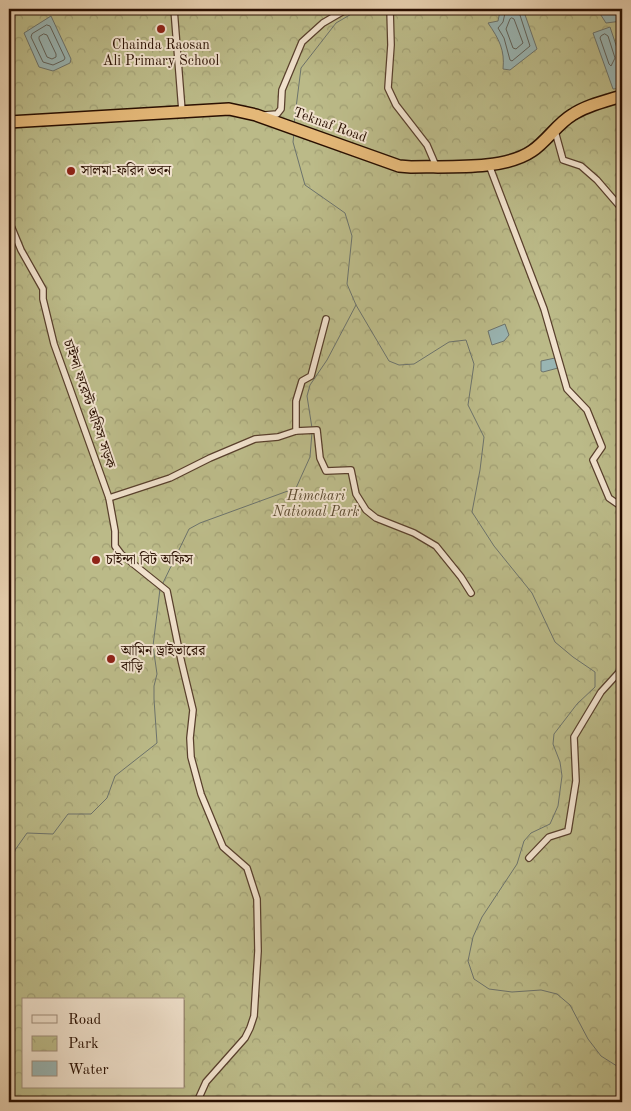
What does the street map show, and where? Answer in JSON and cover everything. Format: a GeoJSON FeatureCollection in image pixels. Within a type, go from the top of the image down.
{"type":"FeatureCollection","features":[{"type":"Feature","properties":{"kind":"highway","name":"Teknaf Road"},"geometry":{"type":"LineString","coordinates":[[9,122],[229,108],[256,115],[399,166],[489,165],[508,162],[532,152],[570,115],[622,96]]}},
{"type":"Feature","properties":{"kind":"street"},"geometry":{"type":"LineString","coordinates":[[174,9],[182,111]]}},
{"type":"Feature","properties":{"kind":"street"},"geometry":{"type":"LineString","coordinates":[[256,115],[277,114],[281,110],[282,90],[302,42],[323,23],[348,9]]}},
{"type":"Feature","properties":{"kind":"street"},"geometry":{"type":"LineString","coordinates":[[390,9],[391,45],[388,88],[396,105],[427,145],[436,166]]}},
{"type":"Feature","properties":{"kind":"street"},"geometry":{"type":"LineString","coordinates":[[555,131],[563,160],[581,166],[622,209]]}},
{"type":"Feature","properties":{"kind":"street"},"geometry":{"type":"LineString","coordinates":[[489,165],[544,309],[566,389],[587,410],[602,447],[593,460],[609,498],[622,507]]}},
{"type":"Feature","properties":{"kind":"street","name":"চাইন্দা ফরেস্ট অফিস সড়ক"},"geometry":{"type":"LineString","coordinates":[[9,221],[43,289],[43,300],[54,344],[109,498],[115,531],[115,546],[121,554],[167,592],[180,660],[193,710],[190,738],[191,757],[201,794],[223,847],[247,868],[257,899],[258,951],[254,1016],[245,1038],[206,1082],[197,1102]]}},
{"type":"Feature","properties":{"kind":"street"},"geometry":{"type":"LineString","coordinates":[[296,431],[296,401],[302,381],[311,376],[326,319]]}},
{"type":"Feature","properties":{"kind":"street"},"geometry":{"type":"LineString","coordinates":[[109,498],[170,478],[210,458],[256,439],[278,437],[296,431],[317,430],[320,458],[326,471],[351,470],[356,494],[366,510],[376,518],[414,533],[436,546],[462,576],[471,593]]}},
{"type":"Feature","properties":{"kind":"street"},"geometry":{"type":"LineString","coordinates":[[529,858],[548,837],[568,832],[576,781],[574,737],[601,692],[622,669]]}},
{"type":"Feature","properties":{"kind":"green space","name":"Himchari National Park"},"geometry":{"type":"Polygon","coordinates":[[[9,9],[622,9],[622,1102],[9,1102],[9,9]]]}},
{"type":"Feature","properties":{"kind":"water"},"geometry":{"type":"Polygon","coordinates":[[[505,9],[523,9],[537,49],[510,70],[503,69],[503,56],[500,45],[488,23],[498,21],[500,11],[505,9]]]}},
{"type":"Feature","properties":{"kind":"water"},"geometry":{"type":"Polygon","coordinates":[[[597,9],[622,9],[622,21],[606,23],[597,9]]]}},
{"type":"Feature","properties":{"kind":"water"},"geometry":{"type":"Polygon","coordinates":[[[51,16],[71,59],[70,63],[53,71],[39,67],[24,33],[51,16]]]}},
{"type":"Feature","properties":{"kind":"water"},"geometry":{"type":"Polygon","coordinates":[[[610,27],[621,60],[618,62],[622,77],[622,88],[613,89],[593,33],[610,27]]]}},
{"type":"Feature","properties":{"kind":"water"},"geometry":{"type":"Polygon","coordinates":[[[505,324],[509,335],[504,341],[492,345],[488,331],[505,324]]]}},
{"type":"Feature","properties":{"kind":"water"},"geometry":{"type":"Polygon","coordinates":[[[555,358],[558,368],[541,371],[541,361],[555,358]]]}},
{"type":"Feature","properties":{"kind":"waterway"},"geometry":{"type":"LineString","coordinates":[[294,124],[301,68],[336,23],[360,9]]}},
{"type":"Feature","properties":{"kind":"waterway"},"geometry":{"type":"LineString","coordinates":[[294,133],[293,142],[305,185],[345,213],[352,236],[347,284],[356,305],[389,361],[399,365],[414,364],[449,342],[466,340],[474,364],[468,405],[484,437],[472,512],[494,546],[532,593],[555,642],[595,672],[595,687],[577,704],[554,734],[553,744],[560,762],[562,776],[558,806],[550,824],[531,833],[524,841],[517,864],[482,917],[473,937],[468,961],[474,979],[489,989],[512,992],[541,990],[557,994],[570,1005],[588,1039],[601,1056],[620,1068],[622,1075]]}},
{"type":"Feature","properties":{"kind":"waterway"},"geometry":{"type":"LineString","coordinates":[[312,428],[307,396],[310,385],[327,360],[356,305]]}},
{"type":"Feature","properties":{"kind":"waterway"},"geometry":{"type":"LineString","coordinates":[[162,585],[189,529],[200,523],[296,488],[310,457],[312,432]]}},
{"type":"Feature","properties":{"kind":"waterway"},"geometry":{"type":"LineString","coordinates":[[9,879],[15,850],[27,833],[53,834],[68,814],[91,814],[107,798],[115,776],[157,743],[154,699],[154,686],[157,674],[153,646],[160,589]]}},
{"type":"Feature","properties":{"kind":"place","name":"Chainda Raosan Ali Primary School"},"geometry":{"type":"Point","coordinates":[161,29]}},
{"type":"Feature","properties":{"kind":"place","name":"সালমা-ফরিদ ভবন"},"geometry":{"type":"Point","coordinates":[71,171]}},
{"type":"Feature","properties":{"kind":"place","name":"চাইন্দা বিট অফিস"},"geometry":{"type":"Point","coordinates":[96,560]}},
{"type":"Feature","properties":{"kind":"place","name":"আমিন ড্রাইভারের বাড়ি"},"geometry":{"type":"Point","coordinates":[111,659]}}]}
